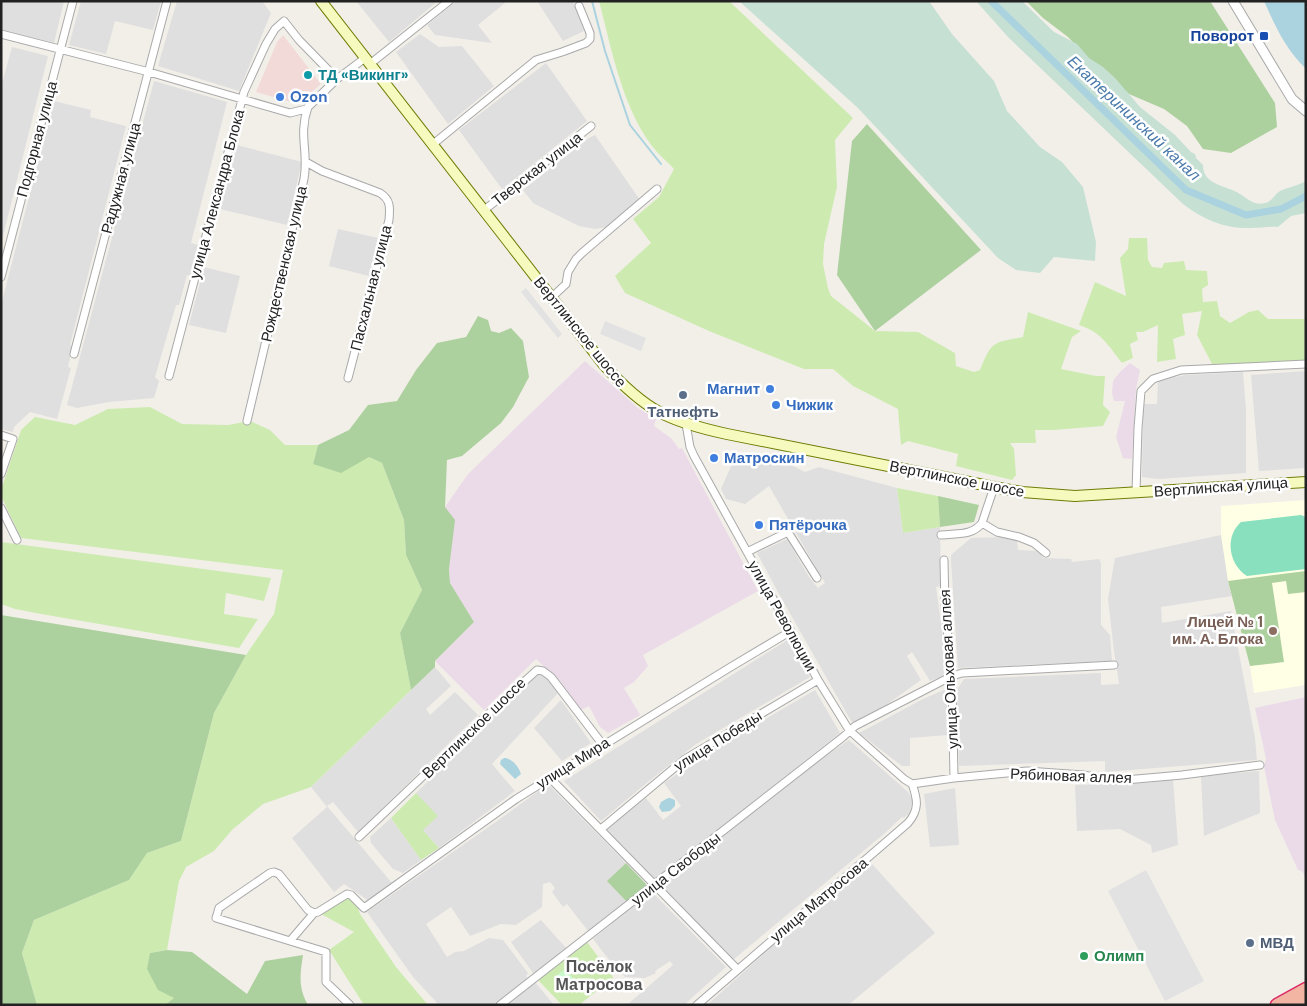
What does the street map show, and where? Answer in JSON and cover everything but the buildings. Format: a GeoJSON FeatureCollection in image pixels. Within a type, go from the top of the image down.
{"type":"FeatureCollection","features":[{"type":"Feature","properties":{"kind":"highway"},"geometry":{"type":"LineString","coordinates":[[1277,1005],[1306,989]]}},
{"type":"Feature","properties":{"kind":"highway"},"geometry":{"type":"LineString","coordinates":[[1296,1005],[1306,1000]]}},
{"type":"Feature","properties":{"kind":"main road","name":"Вертлинское шоссе"},"geometry":{"type":"LineString","coordinates":[[321,1],[604,365],[629,391],[658,412],[686,424],[737,436],[994,487],[1075,496],[1136,492]]}},
{"type":"Feature","properties":{"kind":"main road","name":"Вертлинская улица"},"geometry":{"type":"LineString","coordinates":[[1136,492],[1306,482]]}},
{"type":"Feature","properties":{"kind":"street","name":"Подгорная улица"},"geometry":{"type":"LineString","coordinates":[[1,277],[73,1]]}},
{"type":"Feature","properties":{"kind":"street","name":"Радужная улица"},"geometry":{"type":"LineString","coordinates":[[74,354],[167,1]]}},
{"type":"Feature","properties":{"kind":"street"},"geometry":{"type":"LineString","coordinates":[[1,34],[149,72],[290,112],[302,111],[308,107],[338,80],[368,61],[449,1]]}},
{"type":"Feature","properties":{"kind":"street"},"geometry":{"type":"LineString","coordinates":[[1233,1],[1292,99],[1306,111]]}},
{"type":"Feature","properties":{"kind":"street"},"geometry":{"type":"LineString","coordinates":[[432,144],[536,60],[562,52],[590,39],[590,33],[579,6]]}},
{"type":"Feature","properties":{"kind":"street","name":"улица Александра Блока"},"geometry":{"type":"LineString","coordinates":[[170,376],[243,98],[266,44],[275,29],[284,21],[299,40],[338,80]]}},
{"type":"Feature","properties":{"kind":"street","name":"Рождественская улица"},"geometry":{"type":"LineString","coordinates":[[247,421],[304,179],[306,162],[302,132],[308,107]]}},
{"type":"Feature","properties":{"kind":"street","name":"Тверская улица"},"geometry":{"type":"LineString","coordinates":[[484,211],[591,126]]}},
{"type":"Feature","properties":{"kind":"street","name":"Пасхальная улица"},"geometry":{"type":"LineString","coordinates":[[306,162],[322,171],[380,193],[386,197],[390,205],[389,220],[348,378]]}},
{"type":"Feature","properties":{"kind":"street"},"geometry":{"type":"LineString","coordinates":[[551,298],[566,284],[568,272],[576,259],[657,189]]}},
{"type":"Feature","properties":{"kind":"street"},"geometry":{"type":"LineString","coordinates":[[1136,492],[1141,391],[1153,379],[1181,370],[1306,364]]}},
{"type":"Feature","properties":{"kind":"street","name":"улица Революции"},"geometry":{"type":"LineString","coordinates":[[686,424],[690,447],[694,456],[818,680],[849,730],[912,784]]}},
{"type":"Feature","properties":{"kind":"street"},"geometry":{"type":"LineString","coordinates":[[1,436],[13,439],[1,474]]}},
{"type":"Feature","properties":{"kind":"street"},"geometry":{"type":"LineString","coordinates":[[941,535],[970,532],[977,529],[982,522],[994,487]]}},
{"type":"Feature","properties":{"kind":"street"},"geometry":{"type":"LineString","coordinates":[[1,508],[17,540]]}},
{"type":"Feature","properties":{"kind":"street"},"geometry":{"type":"LineString","coordinates":[[982,522],[997,532],[1019,536],[1034,543],[1046,553]]}},
{"type":"Feature","properties":{"kind":"street"},"geometry":{"type":"LineString","coordinates":[[747,552],[788,532],[817,578]]}},
{"type":"Feature","properties":{"kind":"street","name":"улица Ольховая аллея"},"geometry":{"type":"LineString","coordinates":[[944,560],[945,608],[952,676],[954,778]]}},
{"type":"Feature","properties":{"kind":"street","name":"улица Мира"},"geometry":{"type":"LineString","coordinates":[[314,913],[347,894],[351,895],[364,908],[516,799],[603,744],[792,631]]}},
{"type":"Feature","properties":{"kind":"street","name":"улица Свободы"},"geometry":{"type":"LineString","coordinates":[[500,1005],[844,737],[855,726],[952,676],[962,673],[1114,665]]}},
{"type":"Feature","properties":{"kind":"street","name":"Вертлинское шоссе"},"geometry":{"type":"LineString","coordinates":[[359,838],[536,670],[543,671],[551,677],[603,744]]}},
{"type":"Feature","properties":{"kind":"street","name":"улица Победы"},"geometry":{"type":"LineString","coordinates":[[601,829],[684,759],[818,680]]}},
{"type":"Feature","properties":{"kind":"street","name":"Рябиновая аллея"},"geometry":{"type":"LineString","coordinates":[[912,784],[1027,771],[1083,775],[1113,780],[1182,775],[1260,765]]}},
{"type":"Feature","properties":{"kind":"street"},"geometry":{"type":"LineString","coordinates":[[549,778],[737,969]]}},
{"type":"Feature","properties":{"kind":"street","name":"улица Матросова"},"geometry":{"type":"LineString","coordinates":[[697,1005],[908,824],[917,809],[916,796],[912,784]]}},
{"type":"Feature","properties":{"kind":"street"},"geometry":{"type":"LineString","coordinates":[[290,941],[314,913],[308,910],[279,874],[270,873],[219,908],[216,918],[290,941],[326,952],[326,982],[350,1005]]}},
{"type":"Feature","properties":{"kind":"shaded area"},"geometry":{"type":"Polygon","coordinates":[[[1,1],[64,1],[54,43],[1,30],[1,1]]]}},
{"type":"Feature","properties":{"kind":"shaded area"},"geometry":{"type":"Polygon","coordinates":[[[81,1],[161,1],[153,30],[115,21],[106,54],[69,45],[81,1]]]}},
{"type":"Feature","properties":{"kind":"shaded area"},"geometry":{"type":"Polygon","coordinates":[[[177,1],[262,1],[271,13],[239,91],[158,66],[177,1]]]}},
{"type":"Feature","properties":{"kind":"shaded area"},"geometry":{"type":"Polygon","coordinates":[[[356,1],[438,1],[389,42],[356,1]]]}},
{"type":"Feature","properties":{"kind":"shaded area"},"geometry":{"type":"Polygon","coordinates":[[[456,1],[504,1],[505,3],[478,25],[492,43],[435,35],[427,25],[456,1]]]}},
{"type":"Feature","properties":{"kind":"shaded area"},"geometry":{"type":"Polygon","coordinates":[[[537,1],[573,1],[584,31],[563,41],[537,1]]]}},
{"type":"Feature","properties":{"kind":"shaded area"},"geometry":{"type":"Polygon","coordinates":[[[739,1],[929,1],[952,34],[994,81],[1007,111],[1040,147],[1062,162],[1083,187],[1096,242],[1095,261],[1054,257],[1040,273],[1016,270],[998,258],[858,108],[739,1]]]}},
{"type":"Feature","properties":{"kind":"shaded area"},"geometry":{"type":"Polygon","coordinates":[[[976,1],[1022,1],[1054,32],[1077,44],[1089,58],[1115,78],[1140,107],[1195,154],[1211,181],[1235,191],[1251,202],[1261,204],[1269,201],[1280,191],[1306,181],[1306,213],[1291,216],[1278,227],[1241,228],[1215,222],[1191,210],[1008,37],[976,1]]]}},
{"type":"Feature","properties":{"kind":"shaded area"},"geometry":{"type":"Polygon","coordinates":[[[420,34],[439,47],[462,46],[494,86],[448,124],[396,52],[420,34]]]}},
{"type":"Feature","properties":{"kind":"shaded area"},"geometry":{"type":"Polygon","coordinates":[[[283,35],[321,84],[298,104],[256,92],[277,42],[283,35]]]}},
{"type":"Feature","properties":{"kind":"shaded area"},"geometry":{"type":"Polygon","coordinates":[[[12,47],[48,56],[1,244],[1,87],[12,47]]]}},
{"type":"Feature","properties":{"kind":"shaded area"},"geometry":{"type":"Polygon","coordinates":[[[546,63],[587,121],[502,189],[459,130],[546,63]]]}},
{"type":"Feature","properties":{"kind":"shaded area"},"geometry":{"type":"Polygon","coordinates":[[[154,81],[227,102],[191,243],[198,245],[190,276],[187,275],[179,305],[176,305],[155,377],[159,381],[154,398],[109,402],[77,408],[67,405],[154,81]]]}},
{"type":"Feature","properties":{"kind":"shaded area"},"geometry":{"type":"Polygon","coordinates":[[[54,101],[91,110],[90,117],[126,126],[70,345],[73,346],[68,367],[71,368],[57,419],[30,412],[14,427],[13,432],[1,429],[1,305],[54,101]]]}},
{"type":"Feature","properties":{"kind":"shaded area"},"geometry":{"type":"Polygon","coordinates":[[[595,135],[640,200],[607,227],[595,229],[579,226],[533,203],[523,190],[595,135]]]}},
{"type":"Feature","properties":{"kind":"shaded area"},"geometry":{"type":"Polygon","coordinates":[[[237,145],[302,162],[287,225],[220,209],[237,145]]]}},
{"type":"Feature","properties":{"kind":"shaded area"},"geometry":{"type":"Polygon","coordinates":[[[338,229],[378,238],[369,276],[329,266],[338,229]]]}},
{"type":"Feature","properties":{"kind":"shaded area"},"geometry":{"type":"Polygon","coordinates":[[[204,267],[240,276],[226,333],[189,325],[204,267]]]}},
{"type":"Feature","properties":{"kind":"shaded area"},"geometry":{"type":"Polygon","coordinates":[[[526,288],[562,334],[558,338],[521,292],[526,288]]]}},
{"type":"Feature","properties":{"kind":"shaded area"},"geometry":{"type":"Polygon","coordinates":[[[605,321],[646,338],[641,351],[600,334],[605,321]]]}},
{"type":"Feature","properties":{"kind":"shaded area"},"geometry":{"type":"Polygon","coordinates":[[[585,361],[639,409],[656,419],[654,426],[672,439],[679,449],[682,448],[758,591],[643,655],[648,666],[634,682],[624,688],[640,715],[608,733],[600,727],[589,706],[581,710],[560,681],[536,659],[484,710],[435,661],[474,622],[450,584],[445,507],[468,474],[585,361]]]}},
{"type":"Feature","properties":{"kind":"shaded area"},"geometry":{"type":"Polygon","coordinates":[[[1130,363],[1140,370],[1136,389],[1132,459],[1123,458],[1116,437],[1125,401],[1114,401],[1112,393],[1113,381],[1130,363]]]}},
{"type":"Feature","properties":{"kind":"shaded area"},"geometry":{"type":"Polygon","coordinates":[[[1306,371],[1306,468],[1259,471],[1251,375],[1306,371]]]}},
{"type":"Feature","properties":{"kind":"shaded area"},"geometry":{"type":"Polygon","coordinates":[[[1243,372],[1246,410],[1246,473],[1158,479],[1142,477],[1143,404],[1157,404],[1158,380],[1186,375],[1243,372]]]}},
{"type":"Feature","properties":{"kind":"shaded area"},"geometry":{"type":"Polygon","coordinates":[[[736,455],[783,461],[805,472],[819,467],[897,488],[903,533],[940,527],[941,586],[936,587],[948,674],[930,681],[912,652],[907,656],[921,680],[886,705],[854,722],[851,721],[757,553],[787,539],[809,577],[818,588],[825,583],[769,486],[745,504],[726,499],[721,489],[736,455]]]}},
{"type":"Feature","properties":{"kind":"shaded area","name":"Лицей № 1 им. А. Блока"},"geometry":{"type":"Polygon","coordinates":[[[1306,500],[1306,685],[1254,693],[1250,666],[1228,581],[1221,535],[1221,506],[1306,500]]]}},
{"type":"Feature","properties":{"kind":"shaded area"},"geometry":{"type":"Polygon","coordinates":[[[1221,535],[1232,596],[1161,607],[1162,623],[1231,611],[1255,738],[1257,760],[1105,772],[1105,761],[959,766],[957,690],[964,679],[1101,673],[1101,685],[1119,684],[1108,599],[1115,558],[1221,535]]]}},
{"type":"Feature","properties":{"kind":"shaded area"},"geometry":{"type":"Polygon","coordinates":[[[1005,537],[1017,540],[1018,550],[1040,551],[1043,558],[1071,559],[1072,562],[1099,559],[1101,563],[1101,625],[1110,635],[1112,661],[958,668],[951,555],[971,538],[1005,537]]]}},
{"type":"Feature","properties":{"kind":"shaded area"},"geometry":{"type":"Polygon","coordinates":[[[789,639],[810,677],[696,744],[601,821],[564,781],[789,639]]]}},
{"type":"Feature","properties":{"kind":"shaded area"},"geometry":{"type":"Polygon","coordinates":[[[435,667],[451,686],[426,709],[430,715],[455,692],[478,715],[358,832],[333,802],[327,806],[392,883],[369,901],[344,884],[334,892],[292,838],[327,807],[311,787],[435,667]]]}},
{"type":"Feature","properties":{"kind":"shaded area"},"geometry":{"type":"Polygon","coordinates":[[[538,673],[543,674],[560,691],[492,764],[515,791],[439,848],[423,830],[416,793],[538,673]]]}},
{"type":"Feature","properties":{"kind":"shaded area"},"geometry":{"type":"Polygon","coordinates":[[[946,689],[948,735],[910,738],[910,766],[902,766],[859,733],[923,699],[946,689]]]}},
{"type":"Feature","properties":{"kind":"shaded area"},"geometry":{"type":"Polygon","coordinates":[[[815,690],[840,733],[655,879],[606,829],[646,798],[663,820],[681,806],[664,783],[713,748],[815,690]]]}},
{"type":"Feature","properties":{"kind":"shaded area"},"geometry":{"type":"Polygon","coordinates":[[[1306,697],[1306,878],[1302,871],[1298,870],[1275,820],[1264,767],[1266,759],[1255,708],[1306,697]]]}},
{"type":"Feature","properties":{"kind":"shaded area"},"geometry":{"type":"Polygon","coordinates":[[[561,700],[591,743],[562,761],[534,728],[561,700]]]}},
{"type":"Feature","properties":{"kind":"shaded area"},"geometry":{"type":"Polygon","coordinates":[[[849,740],[908,792],[913,800],[909,813],[733,960],[661,885],[811,766],[849,740]]]}},
{"type":"Feature","properties":{"kind":"shaded area"},"geometry":{"type":"Polygon","coordinates":[[[1259,771],[1260,813],[1204,836],[1201,776],[1259,771]]]}},
{"type":"Feature","properties":{"kind":"shaded area"},"geometry":{"type":"Polygon","coordinates":[[[1173,779],[1178,845],[1152,853],[1151,845],[1120,829],[1077,831],[1075,785],[1146,783],[1173,779]]]}},
{"type":"Feature","properties":{"kind":"shaded area"},"geometry":{"type":"Polygon","coordinates":[[[548,784],[626,863],[608,881],[627,902],[589,932],[567,904],[563,907],[552,892],[555,888],[550,882],[543,884],[542,907],[516,925],[501,924],[470,936],[451,907],[426,924],[447,957],[455,952],[464,951],[489,938],[503,940],[528,973],[526,976],[529,980],[494,1005],[439,1005],[413,977],[367,912],[548,784]]]}},
{"type":"Feature","properties":{"kind":"shaded area"},"geometry":{"type":"Polygon","coordinates":[[[955,788],[959,845],[930,847],[924,794],[955,788]]]}},
{"type":"Feature","properties":{"kind":"shaded area"},"geometry":{"type":"Polygon","coordinates":[[[391,818],[421,860],[403,873],[393,869],[371,843],[370,837],[391,818]]]}},
{"type":"Feature","properties":{"kind":"shaded area"},"geometry":{"type":"Polygon","coordinates":[[[872,864],[935,933],[848,1005],[707,1005],[787,933],[872,864]]]}},
{"type":"Feature","properties":{"kind":"shaded area"},"geometry":{"type":"Polygon","coordinates":[[[1146,870],[1204,981],[1165,1001],[1108,891],[1146,870]]]}},
{"type":"Feature","properties":{"kind":"shaded area"},"geometry":{"type":"Polygon","coordinates":[[[651,891],[726,967],[684,1005],[627,1005],[673,965],[670,961],[655,971],[656,973],[645,978],[625,977],[593,939],[651,891]]]}},
{"type":"Feature","properties":{"kind":"shaded area"},"geometry":{"type":"Polygon","coordinates":[[[541,920],[567,949],[537,974],[533,973],[511,942],[541,920]]]}},
{"type":"Feature","properties":{"kind":"shaded area"},"geometry":{"type":"Polygon","coordinates":[[[535,982],[554,1005],[508,1005],[535,982]]]}},
{"type":"Feature","properties":{"kind":"green space"},"geometry":{"type":"Polygon","coordinates":[[[599,1],[729,1],[853,118],[835,140],[837,187],[824,244],[823,264],[831,296],[875,331],[918,332],[955,353],[956,366],[974,372],[980,370],[988,353],[995,344],[1023,337],[1028,312],[1081,331],[1072,337],[1061,369],[1105,376],[1103,405],[1110,412],[1103,426],[1035,430],[1036,443],[1010,443],[1014,449],[1016,475],[1012,480],[956,466],[958,454],[908,441],[901,445],[898,409],[853,386],[833,369],[804,369],[709,331],[625,293],[615,276],[651,243],[633,219],[659,197],[674,169],[657,152],[635,119],[620,80],[599,1]]]}},
{"type":"Feature","properties":{"kind":"green space"},"geometry":{"type":"Polygon","coordinates":[[[1026,1],[1210,1],[1275,103],[1277,127],[1231,153],[1203,149],[1187,126],[1164,109],[1129,94],[1026,1]]]}},
{"type":"Feature","properties":{"kind":"green space"},"geometry":{"type":"Polygon","coordinates":[[[867,124],[981,250],[875,331],[837,275],[852,141],[867,124]]]}},
{"type":"Feature","properties":{"kind":"green space"},"geometry":{"type":"Polygon","coordinates":[[[1129,238],[1147,238],[1148,260],[1152,267],[1162,268],[1164,263],[1184,261],[1186,270],[1207,271],[1208,285],[1202,289],[1203,302],[1217,301],[1220,316],[1230,323],[1249,312],[1258,310],[1268,319],[1306,319],[1306,360],[1247,365],[1212,364],[1197,335],[1202,311],[1182,314],[1185,335],[1173,339],[1176,359],[1157,362],[1158,325],[1143,332],[1136,332],[1138,340],[1130,344],[1133,358],[1122,363],[1099,335],[1079,325],[1095,282],[1126,296],[1120,258],[1128,249],[1129,238]]]}},
{"type":"Feature","properties":{"kind":"green space"},"geometry":{"type":"Polygon","coordinates":[[[478,316],[488,320],[491,331],[499,333],[511,328],[523,341],[529,377],[513,407],[501,423],[462,456],[447,460],[445,507],[455,520],[449,569],[450,583],[474,622],[435,661],[435,667],[411,690],[400,633],[422,590],[406,555],[404,520],[382,463],[369,457],[341,473],[313,464],[318,445],[349,430],[368,405],[397,401],[416,370],[437,343],[466,337],[478,316]]]}},
{"type":"Feature","properties":{"kind":"green space"},"geometry":{"type":"Polygon","coordinates":[[[150,407],[182,424],[228,425],[250,421],[270,430],[285,445],[318,445],[313,464],[369,457],[382,463],[404,520],[406,555],[422,590],[400,633],[411,690],[311,787],[263,804],[232,830],[214,851],[186,867],[179,881],[167,950],[150,953],[174,998],[165,1005],[37,1005],[22,953],[34,920],[129,880],[147,853],[181,841],[214,713],[246,655],[274,614],[283,570],[21,538],[1,496],[1,490],[21,430],[35,417],[75,425],[108,409],[150,407]]]}},
{"type":"Feature","properties":{"kind":"green space"},"geometry":{"type":"Polygon","coordinates":[[[897,488],[938,496],[940,527],[903,533],[897,488]]]}},
{"type":"Feature","properties":{"kind":"green space"},"geometry":{"type":"Polygon","coordinates":[[[938,496],[979,505],[974,522],[940,527],[938,496]]]}},
{"type":"Feature","properties":{"kind":"green space"},"geometry":{"type":"Polygon","coordinates":[[[1301,515],[1306,517],[1306,569],[1247,576],[1241,571],[1233,558],[1231,543],[1232,535],[1241,522],[1301,515]]]}},
{"type":"Feature","properties":{"kind":"green space"},"geometry":{"type":"Polygon","coordinates":[[[1,542],[271,578],[264,601],[226,593],[224,614],[258,619],[239,648],[41,614],[1,604],[1,542]]]}},
{"type":"Feature","properties":{"kind":"green space"},"geometry":{"type":"Polygon","coordinates":[[[1306,571],[1306,592],[1288,594],[1286,581],[1272,583],[1284,662],[1250,666],[1228,581],[1306,571]]]}},
{"type":"Feature","properties":{"kind":"green space"},"geometry":{"type":"Polygon","coordinates":[[[1,615],[246,655],[214,713],[181,841],[147,853],[129,880],[34,920],[22,953],[37,1005],[1,1005],[1,615]]]}},
{"type":"Feature","properties":{"kind":"green space"},"geometry":{"type":"Polygon","coordinates":[[[416,793],[438,816],[423,830],[439,848],[421,860],[391,818],[416,793]]]}},
{"type":"Feature","properties":{"kind":"green space"},"geometry":{"type":"Polygon","coordinates":[[[626,863],[646,884],[646,887],[627,902],[607,881],[626,863]]]}},
{"type":"Feature","properties":{"kind":"green space"},"geometry":{"type":"Polygon","coordinates":[[[345,897],[358,908],[360,914],[396,967],[428,1005],[364,1005],[329,950],[354,932],[321,914],[345,897]]]}},
{"type":"Feature","properties":{"kind":"green space"},"geometry":{"type":"Polygon","coordinates":[[[587,942],[613,978],[579,1005],[562,1005],[538,980],[587,942]]]}},
{"type":"Feature","properties":{"kind":"green space"},"geometry":{"type":"Polygon","coordinates":[[[167,950],[192,952],[247,994],[265,961],[303,955],[301,981],[308,1005],[165,1005],[174,998],[158,990],[147,969],[150,953],[167,950]]]}},
{"type":"Feature","properties":{"kind":"green space"},"geometry":{"type":"Polygon","coordinates":[[[565,969],[577,983],[568,990],[556,976],[565,969]]]}},
{"type":"Feature","properties":{"kind":"water"},"geometry":{"type":"Polygon","coordinates":[[[1264,1],[1306,1],[1306,69],[1292,53],[1282,37],[1264,1]]]}},
{"type":"Feature","properties":{"kind":"water"},"geometry":{"type":"Polygon","coordinates":[[[504,758],[515,763],[519,769],[521,774],[515,779],[500,764],[504,758]]]}},
{"type":"Feature","properties":{"kind":"water"},"geometry":{"type":"Polygon","coordinates":[[[668,798],[675,800],[675,806],[670,811],[662,812],[659,807],[661,802],[668,798]]]}},
{"type":"Feature","properties":{"kind":"waterway"},"geometry":{"type":"LineString","coordinates":[[592,1],[605,51],[630,125],[661,164]]}},
{"type":"Feature","properties":{"kind":"waterway","name":"Екатерининский канал"},"geometry":{"type":"LineString","coordinates":[[991,1],[1186,190],[1246,215],[1281,209],[1306,196]]}},
{"type":"Feature","properties":{"kind":"place","name":"Поворот"},"geometry":{"type":"Point","coordinates":[1264,36]}},
{"type":"Feature","properties":{"kind":"place","name":"ТД «Викинг»"},"geometry":{"type":"Point","coordinates":[308,75]}},
{"type":"Feature","properties":{"kind":"place","name":"Ozon"},"geometry":{"type":"Point","coordinates":[280,97]}},
{"type":"Feature","properties":{"kind":"place","name":"Магнит"},"geometry":{"type":"Point","coordinates":[770,389]}},
{"type":"Feature","properties":{"kind":"place","name":"Татнефть"},"geometry":{"type":"Point","coordinates":[683,395]}},
{"type":"Feature","properties":{"kind":"place","name":"Чижик"},"geometry":{"type":"Point","coordinates":[776,405]}},
{"type":"Feature","properties":{"kind":"place","name":"Матроскин"},"geometry":{"type":"Point","coordinates":[714,458]}},
{"type":"Feature","properties":{"kind":"place","name":"Пятёрочка"},"geometry":{"type":"Point","coordinates":[759,525]}},
{"type":"Feature","properties":{"kind":"place","name":"Лицей № 1 им. А. Блока"},"geometry":{"type":"Point","coordinates":[1273,631]}},
{"type":"Feature","properties":{"kind":"place","name":"МВД"},"geometry":{"type":"Point","coordinates":[1250,943]}},
{"type":"Feature","properties":{"kind":"place","name":"Олимп"},"geometry":{"type":"Point","coordinates":[1084,956]}},
{"type":"Feature","properties":{"kind":"district","name":"Посёлок Матросова"},"geometry":{"type":"Point","coordinates":[599,975]}}]}
